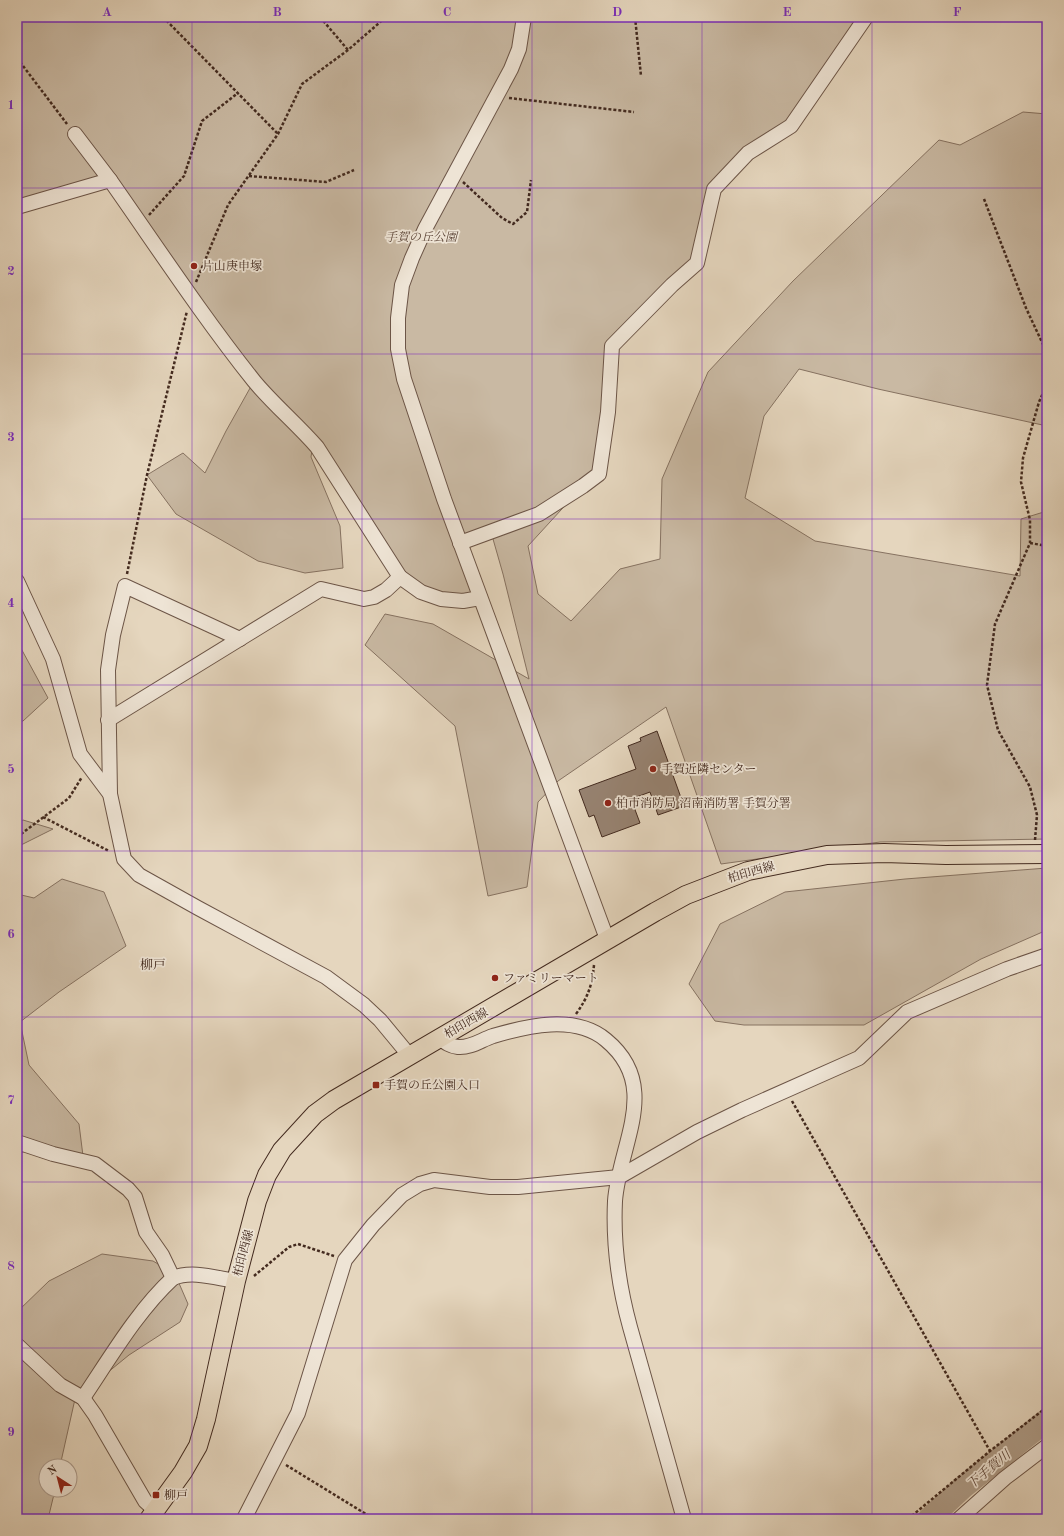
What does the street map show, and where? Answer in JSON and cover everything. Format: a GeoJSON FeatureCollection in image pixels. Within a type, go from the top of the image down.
{"type":"FeatureCollection","features":[{"type":"Feature","properties":{"kind":"main road","name":"柏印西線"},"geometry":{"type":"LineString","coordinates":[[152,1515],[183,1472],[198,1446],[206,1419],[234,1287],[257,1201],[267,1174],[282,1150],[310,1118],[321,1109],[409,1055],[601,943],[692,892],[748,871],[827,855],[1040,854]]}},
{"type":"Feature","properties":{"kind":"street"},"geometry":{"type":"LineString","coordinates":[[524,17],[520,49],[511,69],[425,228],[402,285],[398,318],[398,349],[404,379],[415,416],[601,943]]}},
{"type":"Feature","properties":{"kind":"street"},"geometry":{"type":"LineString","coordinates":[[460,543],[539,514],[599,474],[608,412],[612,346],[672,285],[697,263],[714,189],[748,153],[791,126],[866,17]]}},
{"type":"Feature","properties":{"kind":"street"},"geometry":{"type":"LineString","coordinates":[[75,134],[110,180],[254,381],[302,429],[317,447],[400,577],[421,592],[441,599],[463,601],[480,598]]}},
{"type":"Feature","properties":{"kind":"street"},"geometry":{"type":"LineString","coordinates":[[17,207],[110,180]]}},
{"type":"Feature","properties":{"kind":"street"},"geometry":{"type":"LineString","coordinates":[[108,720],[321,589],[364,599],[374,597],[386,590],[400,577]]}},
{"type":"Feature","properties":{"kind":"street"},"geometry":{"type":"LineString","coordinates":[[17,581],[53,659],[80,754],[110,794]]}},
{"type":"Feature","properties":{"kind":"street"},"geometry":{"type":"LineString","coordinates":[[240,639],[125,586],[112,642],[108,670],[110,794],[124,859],[139,875],[326,977],[364,1005],[380,1020],[409,1055]]}},
{"type":"Feature","properties":{"kind":"street"},"geometry":{"type":"LineString","coordinates":[[244,1519],[298,1413],[345,1260],[373,1225],[402,1195],[420,1184],[434,1180],[490,1187],[518,1187],[619,1177],[697,1132],[742,1110],[859,1058],[907,1012],[1007,969],[1047,955]]}},
{"type":"Feature","properties":{"kind":"street"},"geometry":{"type":"LineString","coordinates":[[440,1038],[450,1046],[471,1046],[492,1037],[543,1025],[568,1024],[587,1029],[604,1038],[614,1046],[626,1061],[633,1081],[635,1103],[615,1201],[616,1242],[623,1301],[684,1519]]}},
{"type":"Feature","properties":{"kind":"street"},"geometry":{"type":"LineString","coordinates":[[17,1142],[54,1154],[95,1164],[128,1188],[135,1197],[146,1232],[162,1255],[173,1278]]}},
{"type":"Feature","properties":{"kind":"street"},"geometry":{"type":"LineString","coordinates":[[83,1398],[138,1318],[159,1291],[173,1278],[180,1275],[194,1274],[234,1287]]}},
{"type":"Feature","properties":{"kind":"street"},"geometry":{"type":"LineString","coordinates":[[17,1345],[60,1385],[83,1398],[95,1414],[152,1515]]}},
{"type":"Feature","properties":{"kind":"street"},"geometry":{"type":"LineString","coordinates":[[959,1519],[1005,1478],[1047,1446]]}},
{"type":"Feature","properties":{"kind":"path"},"geometry":{"type":"LineString","coordinates":[[163,17],[278,134]]}},
{"type":"Feature","properties":{"kind":"path"},"geometry":{"type":"LineString","coordinates":[[320,17],[348,50]]}},
{"type":"Feature","properties":{"kind":"path"},"geometry":{"type":"LineString","coordinates":[[125,586],[147,475],[191,295],[228,205],[278,134],[302,84],[348,50],[386,17]]}},
{"type":"Feature","properties":{"kind":"path"},"geometry":{"type":"LineString","coordinates":[[635,17],[641,76]]}},
{"type":"Feature","properties":{"kind":"path"},"geometry":{"type":"LineString","coordinates":[[17,58],[75,134]]}},
{"type":"Feature","properties":{"kind":"path"},"geometry":{"type":"LineString","coordinates":[[141,224],[184,176],[202,121],[238,93]]}},
{"type":"Feature","properties":{"kind":"path"},"geometry":{"type":"LineString","coordinates":[[497,97],[634,112]]}},
{"type":"Feature","properties":{"kind":"path"},"geometry":{"type":"LineString","coordinates":[[249,176],[326,182],[354,170]]}},
{"type":"Feature","properties":{"kind":"path"},"geometry":{"type":"LineString","coordinates":[[454,174],[502,218],[513,224],[527,212],[531,180]]}},
{"type":"Feature","properties":{"kind":"path"},"geometry":{"type":"LineString","coordinates":[[984,199],[1026,308],[1047,352]]}},
{"type":"Feature","properties":{"kind":"path"},"geometry":{"type":"LineString","coordinates":[[1040,854],[1037,815],[1030,787],[998,730],[987,685],[995,624],[1030,543],[1030,520],[1021,482],[1023,458],[1039,402],[1047,384]]}},
{"type":"Feature","properties":{"kind":"path"},"geometry":{"type":"LineString","coordinates":[[1030,543],[1047,546]]}},
{"type":"Feature","properties":{"kind":"path"},"geometry":{"type":"LineString","coordinates":[[17,837],[69,798],[89,766]]}},
{"type":"Feature","properties":{"kind":"path"},"geometry":{"type":"LineString","coordinates":[[43,817],[124,859]]}},
{"type":"Feature","properties":{"kind":"path"},"geometry":{"type":"LineString","coordinates":[[568,1024],[590,991],[594,965],[601,943]]}},
{"type":"Feature","properties":{"kind":"path"},"geometry":{"type":"LineString","coordinates":[[786,1090],[990,1451]]}},
{"type":"Feature","properties":{"kind":"path"},"geometry":{"type":"LineString","coordinates":[[234,1287],[289,1247],[298,1244],[345,1260]]}},
{"type":"Feature","properties":{"kind":"path"},"geometry":{"type":"LineString","coordinates":[[908,1519],[990,1451],[1047,1407]]}},
{"type":"Feature","properties":{"kind":"path"},"geometry":{"type":"LineString","coordinates":[[276,1458],[374,1519]]}},
{"type":"Feature","properties":{"kind":"green space","name":"手賀の丘公園"},"geometry":{"type":"Polygon","coordinates":[[[17,17],[866,17],[791,126],[724,179],[697,263],[612,346],[599,474],[583,486],[528,546],[538,594],[571,621],[620,569],[660,559],[662,479],[708,372],[793,281],[939,140],[960,145],[1023,112],[1047,114],[1047,426],[878,389],[799,369],[764,416],[745,498],[815,541],[1020,576],[1021,519],[1047,511],[1047,839],[880,842],[721,864],[666,707],[558,781],[538,802],[527,887],[488,896],[455,726],[365,645],[385,614],[433,624],[529,679],[491,532],[460,543],[480,598],[463,601],[412,586],[313,443],[311,457],[340,526],[343,568],[305,573],[258,561],[176,514],[147,475],[183,453],[205,473],[226,431],[254,381],[110,180],[17,207],[17,17]]]}},
{"type":"Feature","properties":{"kind":"green space"},"geometry":{"type":"Polygon","coordinates":[[[17,641],[48,698],[23,721],[17,723],[17,641]]]}},
{"type":"Feature","properties":{"kind":"green space"},"geometry":{"type":"Polygon","coordinates":[[[23,820],[53,829],[17,847],[17,824],[23,820]]]}},
{"type":"Feature","properties":{"kind":"green space"},"geometry":{"type":"Polygon","coordinates":[[[1047,868],[1047,930],[981,959],[864,1025],[744,1025],[715,1021],[689,984],[720,924],[785,892],[905,879],[1047,868]]]}},
{"type":"Feature","properties":{"kind":"green space"},"geometry":{"type":"Polygon","coordinates":[[[62,879],[104,892],[126,946],[59,992],[20,1022],[29,1065],[79,1124],[83,1156],[29,1149],[17,1155],[17,894],[34,898],[62,879]]]}},
{"type":"Feature","properties":{"kind":"green space"},"geometry":{"type":"Polygon","coordinates":[[[102,1254],[153,1261],[175,1274],[188,1304],[180,1322],[129,1355],[75,1399],[62,1458],[38,1458],[38,1498],[53,1498],[48,1519],[17,1519],[17,1312],[49,1281],[102,1254]]]}},
{"type":"Feature","properties":{"kind":"building"},"geometry":{"type":"Polygon","coordinates":[[[657,731],[684,806],[658,815],[650,792],[631,799],[640,823],[602,837],[594,815],[589,817],[579,790],[636,769],[628,746],[641,741],[640,738],[657,731]]]}},
{"type":"Feature","properties":{"kind":"waterway","name":"下手賀川"},"geometry":{"type":"LineString","coordinates":[[929,1519],[962,1488],[1047,1420]]}},
{"type":"Feature","properties":{"kind":"place","name":"片山庚申塚"},"geometry":{"type":"Point","coordinates":[194,266]}},
{"type":"Feature","properties":{"kind":"place","name":"手賀近隣センター"},"geometry":{"type":"Point","coordinates":[653,769]}},
{"type":"Feature","properties":{"kind":"place","name":"柏市消防局 沼南消防署 手賀分署"},"geometry":{"type":"Point","coordinates":[608,803]}},
{"type":"Feature","properties":{"kind":"place","name":"ファミリーマート"},"geometry":{"type":"Point","coordinates":[495,978]}},
{"type":"Feature","properties":{"kind":"place","name":"手賀の丘公園入口"},"geometry":{"type":"Point","coordinates":[376,1085]}},
{"type":"Feature","properties":{"kind":"place","name":"柳戸"},"geometry":{"type":"Point","coordinates":[156,1495]}},
{"type":"Feature","properties":{"kind":"district","name":"柳戸"},"geometry":{"type":"Point","coordinates":[153,964]}}]}
